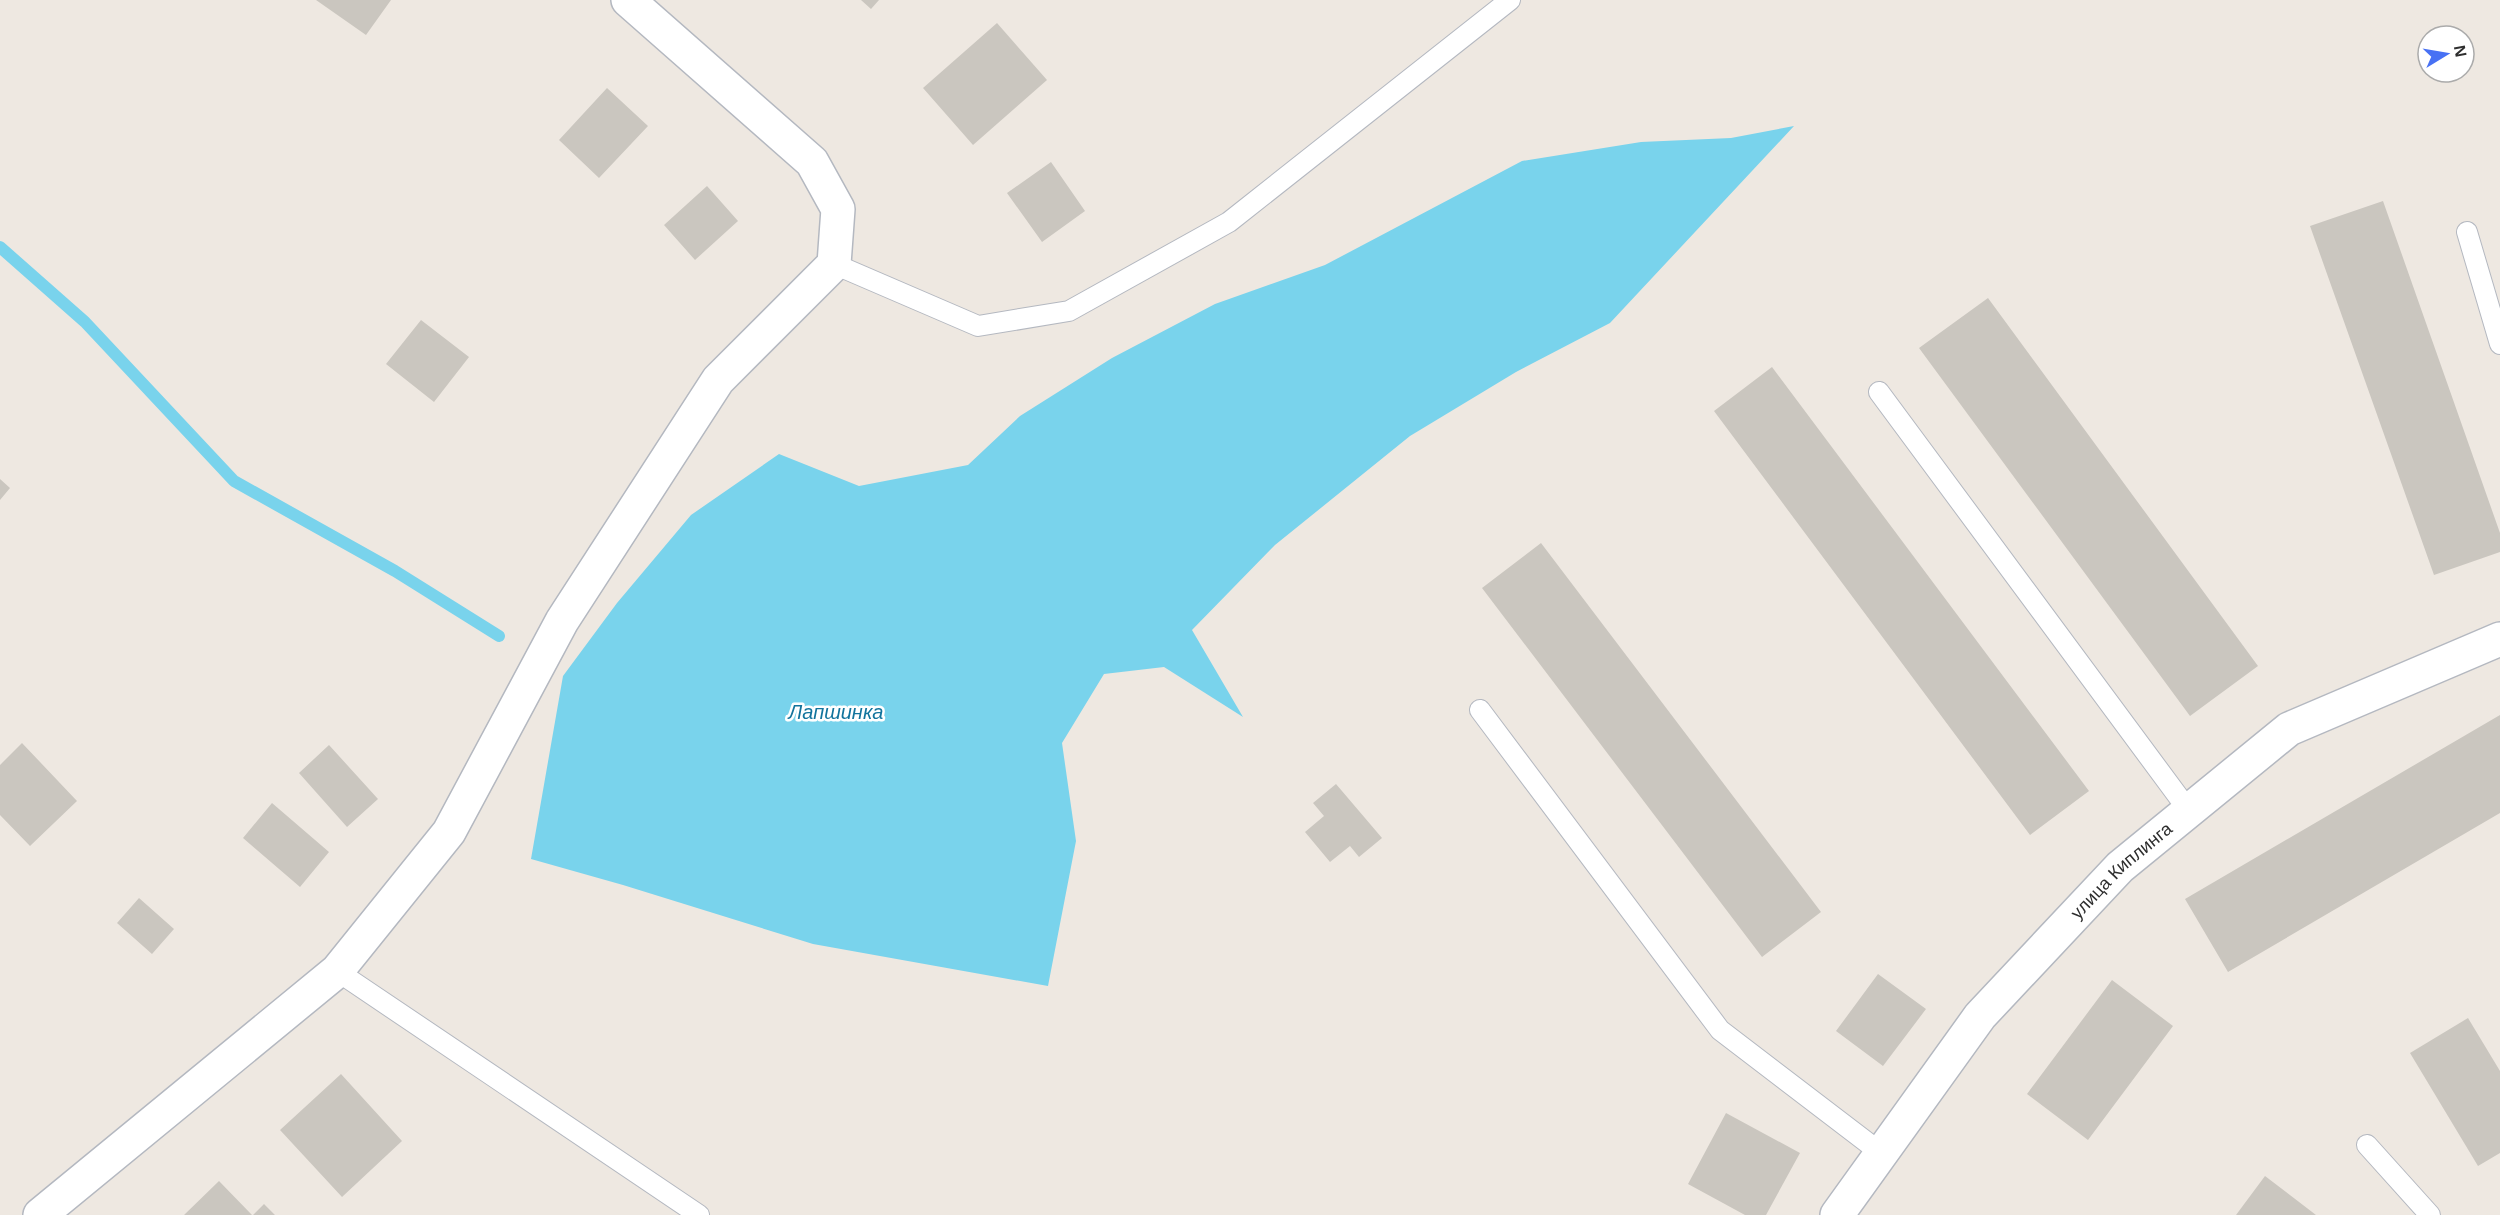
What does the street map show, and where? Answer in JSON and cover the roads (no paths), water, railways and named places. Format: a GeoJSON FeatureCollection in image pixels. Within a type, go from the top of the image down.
{"type":"FeatureCollection","features":[{"type":"Feature","properties":{"kind":"street"},"geometry":{"type":"LineString","coordinates":[[40,1215],[337,971],[449,832],[562,621],[718,380],[834,264],[838,210],[812,162],[628,0]]}},
{"type":"Feature","properties":{"kind":"street","name":"улица Киплинга"},"geometry":{"type":"LineString","coordinates":[[1837,1215],[1980,1016],[2120,867],[2289,729],[2500,639]]}},
{"type":"Feature","properties":{"kind":"lane"},"geometry":{"type":"LineString","coordinates":[[834,264],[978,326],[1069,311],[1229,222],[1510,0]]}},
{"type":"Feature","properties":{"kind":"lane"},"geometry":{"type":"LineString","coordinates":[[2467,232],[2500,344]]}},
{"type":"Feature","properties":{"kind":"lane"},"geometry":{"type":"LineString","coordinates":[[1879,392],[2189,811]]}},
{"type":"Feature","properties":{"kind":"lane"},"geometry":{"type":"LineString","coordinates":[[1480,710],[1720,1030],[1881,1153]]}},
{"type":"Feature","properties":{"kind":"lane"},"geometry":{"type":"LineString","coordinates":[[337,971],[699,1215]]}},
{"type":"Feature","properties":{"kind":"lane"},"geometry":{"type":"LineString","coordinates":[[2367,1145],[2430,1215]]}},
{"type":"Feature","properties":{"kind":"water","name":"Лапшинка"},"geometry":{"type":"Polygon","coordinates":[[[1794,126],[1610,323],[1516,372],[1410,436],[1275,545],[1192,630],[1243,717],[1164,667],[1104,674],[1062,743],[1076,841],[1048,986],[813,944],[531,859],[563,676],[617,603],[691,515],[779,454],[859,486],[968,465],[1020,416],[1112,358],[1215,304],[1325,265],[1522,161],[1641,142],[1731,138],[1794,126]]]}},
{"type":"Feature","properties":{"kind":"waterway"},"geometry":{"type":"LineString","coordinates":[[0,247],[85,322],[234,481],[395,571],[499,636]]}}]}
